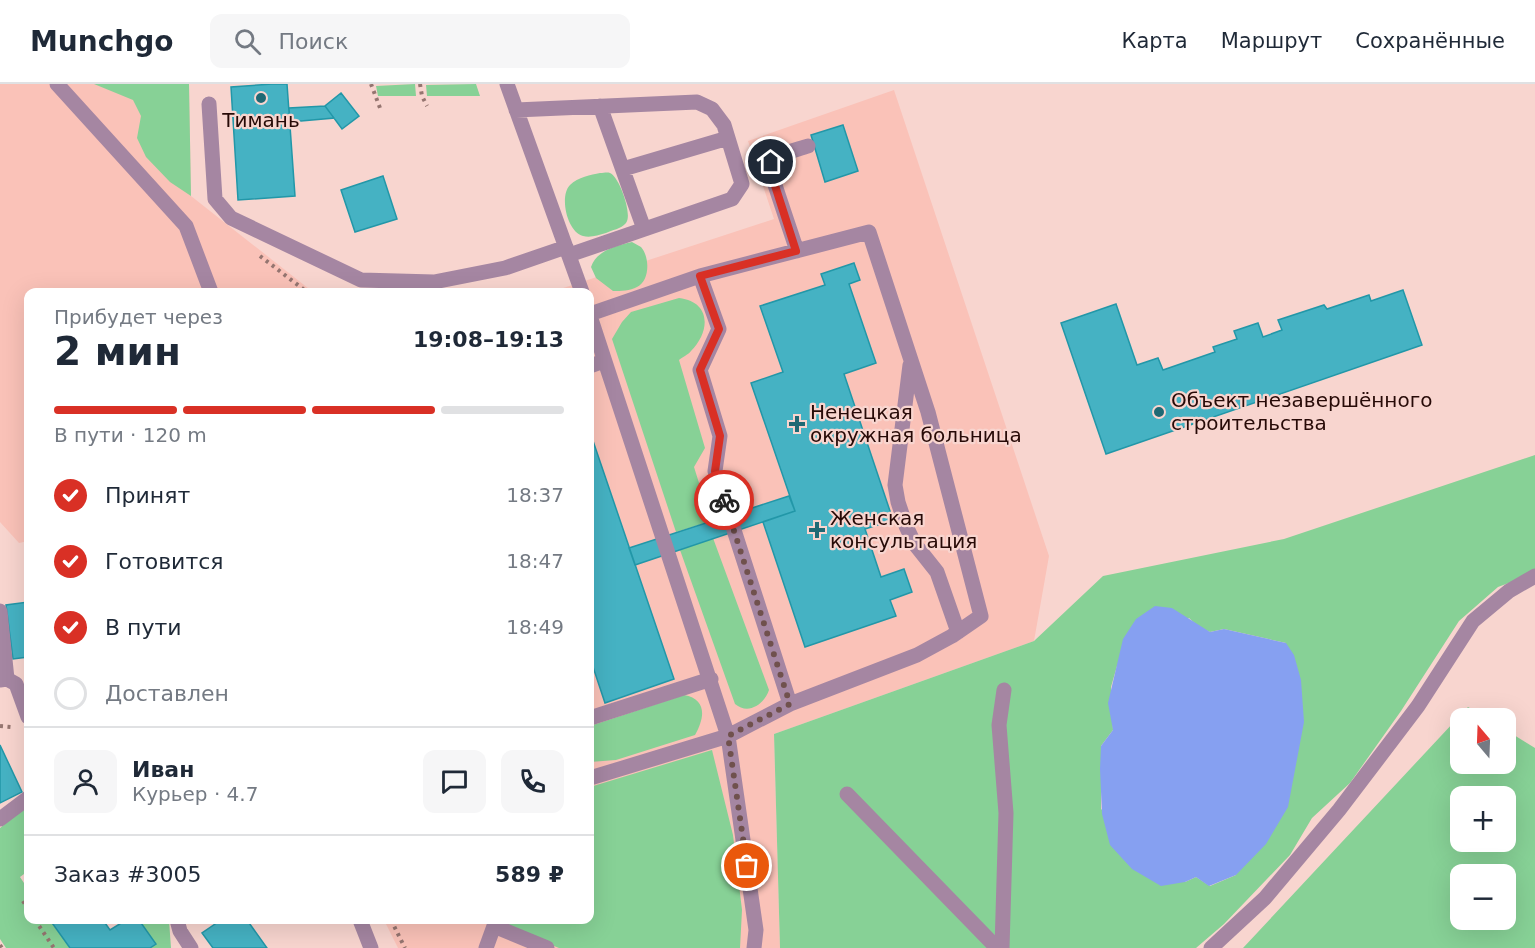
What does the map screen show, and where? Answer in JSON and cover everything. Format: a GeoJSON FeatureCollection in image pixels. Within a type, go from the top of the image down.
{"type":"FeatureCollection","features":[{"type":"Feature","properties":{"kind":"lane"},"geometry":{"type":"LineString","coordinates":[[57,84],[186,226],[209,288]]}},
{"type":"Feature","properties":{"kind":"lane"},"geometry":{"type":"LineString","coordinates":[[507,84],[581,288]]}},
{"type":"Feature","properties":{"kind":"lane"},"geometry":{"type":"LineString","coordinates":[[208,104],[215,199],[231,218],[361,280],[434,282],[505,268],[644,229],[732,199],[742,184],[724,126],[712,109],[697,102],[516,110]]}},
{"type":"Feature","properties":{"kind":"lane"},"geometry":{"type":"LineString","coordinates":[[600,106],[644,229]]}},
{"type":"Feature","properties":{"kind":"lane"},"geometry":{"type":"LineString","coordinates":[[623,169],[728,138]]}},
{"type":"Feature","properties":{"kind":"lane"},"geometry":{"type":"LineString","coordinates":[[796,251],[770,170],[771,162],[775,158],[808,146]]}},
{"type":"Feature","properties":{"kind":"lane"},"geometry":{"type":"LineString","coordinates":[[594,314],[700,276],[869,232],[928,412],[981,616],[917,655],[790,704],[728,736],[594,777]]}},
{"type":"Feature","properties":{"kind":"lane"},"geometry":{"type":"LineString","coordinates":[[700,276],[719,329],[700,370],[720,436],[715,471],[790,704]]}},
{"type":"Feature","properties":{"kind":"lane"},"geometry":{"type":"LineString","coordinates":[[594,342],[597,363],[711,679],[728,736],[756,930],[754,948]]}},
{"type":"Feature","properties":{"kind":"lane"},"geometry":{"type":"LineString","coordinates":[[911,359],[895,485],[898,502],[914,543],[938,573],[958,632]]}},
{"type":"Feature","properties":{"kind":"lane"},"geometry":{"type":"LineString","coordinates":[[1211,948],[1265,898],[1339,810],[1418,706],[1473,621],[1509,591],[1535,576]]}},
{"type":"Feature","properties":{"kind":"lane"},"geometry":{"type":"LineString","coordinates":[[0,611],[4,680],[16,684],[24,706]]}},
{"type":"Feature","properties":{"kind":"lane"},"geometry":{"type":"LineString","coordinates":[[594,717],[711,679]]}},
{"type":"Feature","properties":{"kind":"lane"},"geometry":{"type":"LineString","coordinates":[[1002,948],[1006,813],[999,725],[1004,690]]}},
{"type":"Feature","properties":{"kind":"lane"},"geometry":{"type":"LineString","coordinates":[[847,794],[997,948]]}},
{"type":"Feature","properties":{"kind":"lane"},"geometry":{"type":"LineString","coordinates":[[0,819],[24,801]]}},
{"type":"Feature","properties":{"kind":"lane"},"geometry":{"type":"LineString","coordinates":[[178,924],[191,948]]}},
{"type":"Feature","properties":{"kind":"lane"},"geometry":{"type":"LineString","coordinates":[[362,924],[371,948]]}},
{"type":"Feature","properties":{"kind":"lane"},"geometry":{"type":"LineString","coordinates":[[487,944],[494,924]]}},
{"type":"Feature","properties":{"kind":"lane"},"geometry":{"type":"LineString","coordinates":[[487,944],[494,926],[547,948]]}},
{"type":"Feature","properties":{"kind":"path"},"geometry":{"type":"LineString","coordinates":[[371,84],[380,108]]}},
{"type":"Feature","properties":{"kind":"path"},"geometry":{"type":"LineString","coordinates":[[420,84],[422,96],[427,105]]}},
{"type":"Feature","properties":{"kind":"path"},"geometry":{"type":"LineString","coordinates":[[38,924],[54,948]]}},
{"type":"Feature","properties":{"kind":"path"},"geometry":{"type":"LineString","coordinates":[[393,924],[405,948]]}},
{"type":"Feature","properties":{"kind":"shaded area"},"geometry":{"type":"Polygon","coordinates":[[[0,84],[189,84],[191,196],[308,288],[24,288],[24,542],[19,543],[0,522],[0,84]]]}},
{"type":"Feature","properties":{"kind":"shaded area","name":"Ненецкая окружная больница"},"geometry":{"type":"Polygon","coordinates":[[[894,90],[1049,556],[1034,641],[774,734],[780,948],[398,948],[386,924],[594,924],[594,288],[563,288],[774,219],[748,141],[894,90]]]}},
{"type":"Feature","properties":{"kind":"green space"},"geometry":{"type":"Polygon","coordinates":[[[94,84],[189,84],[191,196],[170,182],[146,157],[137,138],[141,116],[133,100],[94,84]]]}},
{"type":"Feature","properties":{"kind":"green space"},"geometry":{"type":"Polygon","coordinates":[[[415,84],[416,96],[378,96],[376,86],[415,84]]]}},
{"type":"Feature","properties":{"kind":"green space"},"geometry":{"type":"Polygon","coordinates":[[[476,84],[480,96],[427,96],[426,85],[476,84]]]}},
{"type":"Feature","properties":{"kind":"green space"},"geometry":{"type":"Polygon","coordinates":[[[600,173],[610,173],[614,176],[624,196],[628,219],[624,225],[606,233],[583,236],[577,233],[569,221],[565,197],[570,185],[577,180],[600,173]]]}},
{"type":"Feature","properties":{"kind":"green space"},"geometry":{"type":"Polygon","coordinates":[[[632,242],[641,247],[646,257],[647,269],[644,280],[634,288],[613,291],[596,278],[591,267],[602,253],[632,242]]]}},
{"type":"Feature","properties":{"kind":"green space"},"geometry":{"type":"Polygon","coordinates":[[[679,298],[697,305],[704,319],[702,335],[690,352],[679,360],[705,448],[694,467],[711,521],[676,532],[612,339],[631,312],[679,298]]]}},
{"type":"Feature","properties":{"kind":"green space"},"geometry":{"type":"Polygon","coordinates":[[[1535,455],[1535,573],[1498,587],[1459,621],[1401,711],[1350,783],[1312,818],[1290,855],[1224,924],[1196,948],[780,948],[774,734],[1034,641],[1103,576],[1284,539],[1535,455]],[[1189,618],[1117,666],[1111,687],[1113,730],[1101,746],[1101,809],[1185,882],[1196,877],[1210,886],[1236,875],[1286,643],[1224,629],[1210,632],[1199,627],[1189,618]]]}},
{"type":"Feature","properties":{"kind":"green space"},"geometry":{"type":"Polygon","coordinates":[[[713,538],[769,690],[755,707],[745,709],[735,704],[680,550],[713,538]]]}},
{"type":"Feature","properties":{"kind":"green space"},"geometry":{"type":"Polygon","coordinates":[[[684,695],[697,701],[702,710],[701,722],[695,735],[616,760],[594,762],[594,725],[684,695]]]}},
{"type":"Feature","properties":{"kind":"green space"},"geometry":{"type":"Polygon","coordinates":[[[1450,726],[1450,774],[1516,774],[1516,736],[1535,748],[1535,948],[1243,948],[1450,726]]]}},
{"type":"Feature","properties":{"kind":"green space"},"geometry":{"type":"Polygon","coordinates":[[[712,750],[733,835],[742,910],[740,948],[559,948],[505,926],[506,924],[594,924],[594,786],[712,750]]]}},
{"type":"Feature","properties":{"kind":"green space"},"geometry":{"type":"Polygon","coordinates":[[[24,808],[24,874],[20,877],[24,883],[24,924],[53,924],[70,948],[6,948],[0,939],[0,828],[24,808]]]}},
{"type":"Feature","properties":{"kind":"green space"},"geometry":{"type":"Polygon","coordinates":[[[142,924],[169,924],[171,948],[150,948],[156,944],[142,924]]]}},
{"type":"Feature","properties":{"kind":"water"},"geometry":{"type":"Polygon","coordinates":[[[1155,606],[1172,608],[1210,632],[1224,629],[1286,643],[1294,655],[1301,680],[1304,722],[1288,807],[1266,844],[1236,875],[1209,886],[1196,877],[1185,882],[1161,886],[1132,869],[1110,845],[1102,814],[1101,746],[1113,730],[1108,703],[1123,639],[1136,619],[1155,606]]]}},
{"type":"Feature","properties":{"kind":"building"},"geometry":{"type":"Polygon","coordinates":[[[287,84],[295,196],[238,200],[231,87],[287,84]]]}},
{"type":"Feature","properties":{"kind":"building"},"geometry":{"type":"Polygon","coordinates":[[[341,93],[359,116],[342,129],[325,106],[341,93]]]}},
{"type":"Feature","properties":{"kind":"building"},"geometry":{"type":"Polygon","coordinates":[[[325,106],[334,118],[290,122],[289,108],[325,106]]]}},
{"type":"Feature","properties":{"kind":"building"},"geometry":{"type":"Polygon","coordinates":[[[843,125],[858,171],[825,182],[811,135],[843,125]]]}},
{"type":"Feature","properties":{"kind":"building"},"geometry":{"type":"Polygon","coordinates":[[[383,176],[397,219],[355,232],[341,190],[383,176]]]}},
{"type":"Feature","properties":{"kind":"building"},"geometry":{"type":"Polygon","coordinates":[[[854,263],[860,280],[849,284],[876,363],[844,374],[893,520],[865,529],[881,577],[904,569],[912,592],[890,600],[896,616],[805,647],[763,522],[795,511],[751,383],[783,372],[760,306],[825,285],[821,274],[854,263]]]}},
{"type":"Feature","properties":{"kind":"building","name":"Объект незавершённого строительства"},"geometry":{"type":"Polygon","coordinates":[[[1403,290],[1422,345],[1106,454],[1061,323],[1116,304],[1137,365],[1158,358],[1163,370],[1215,352],[1213,347],[1237,339],[1234,331],[1258,323],[1263,337],[1282,330],[1278,320],[1324,305],[1327,309],[1369,295],[1371,301],[1403,290]]]}},
{"type":"Feature","properties":{"kind":"building"},"geometry":{"type":"Polygon","coordinates":[[[594,444],[674,679],[605,703],[594,670],[594,444]]]}},
{"type":"Feature","properties":{"kind":"building"},"geometry":{"type":"Polygon","coordinates":[[[789,496],[795,511],[635,565],[629,548],[789,496]]]}},
{"type":"Feature","properties":{"kind":"building"},"geometry":{"type":"Polygon","coordinates":[[[24,603],[24,658],[13,659],[6,605],[24,603]]]}},
{"type":"Feature","properties":{"kind":"building"},"geometry":{"type":"Polygon","coordinates":[[[0,745],[22,792],[0,803],[0,745]]]}},
{"type":"Feature","properties":{"kind":"building"},"geometry":{"type":"Polygon","coordinates":[[[53,924],[106,924],[110,930],[120,924],[142,924],[156,944],[150,948],[70,948],[53,924]]]}},
{"type":"Feature","properties":{"kind":"building"},"geometry":{"type":"Polygon","coordinates":[[[215,924],[250,924],[267,948],[213,948],[202,933],[215,924]]]}},
{"type":"Feature","properties":{"kind":"way so far"},"geometry":{"type":"LineString","coordinates":[[724,500],[790,704],[728,736],[747,866]]}},
{"type":"Feature","properties":{"kind":"place","name":"Тимань"},"geometry":{"type":"Point","coordinates":[261,98]}},
{"type":"Feature","properties":{"kind":"place","name":"Объект незавершённого строительства"},"geometry":{"type":"Point","coordinates":[1159,412]}},
{"type":"Feature","properties":{"kind":"place","name":"Ненецкая окружная больница"},"geometry":{"type":"Point","coordinates":[797,424]}},
{"type":"Feature","properties":{"kind":"place","name":"Женская консультация"},"geometry":{"type":"Point","coordinates":[817,530]}},
{"type":"Feature","properties":{"kind":"route"},"geometry":{"type":"LineString","coordinates":[[724,500],[715,471],[720,436],[700,370],[719,329],[700,276],[796,251],[770,170],[771,162]]}}]}
